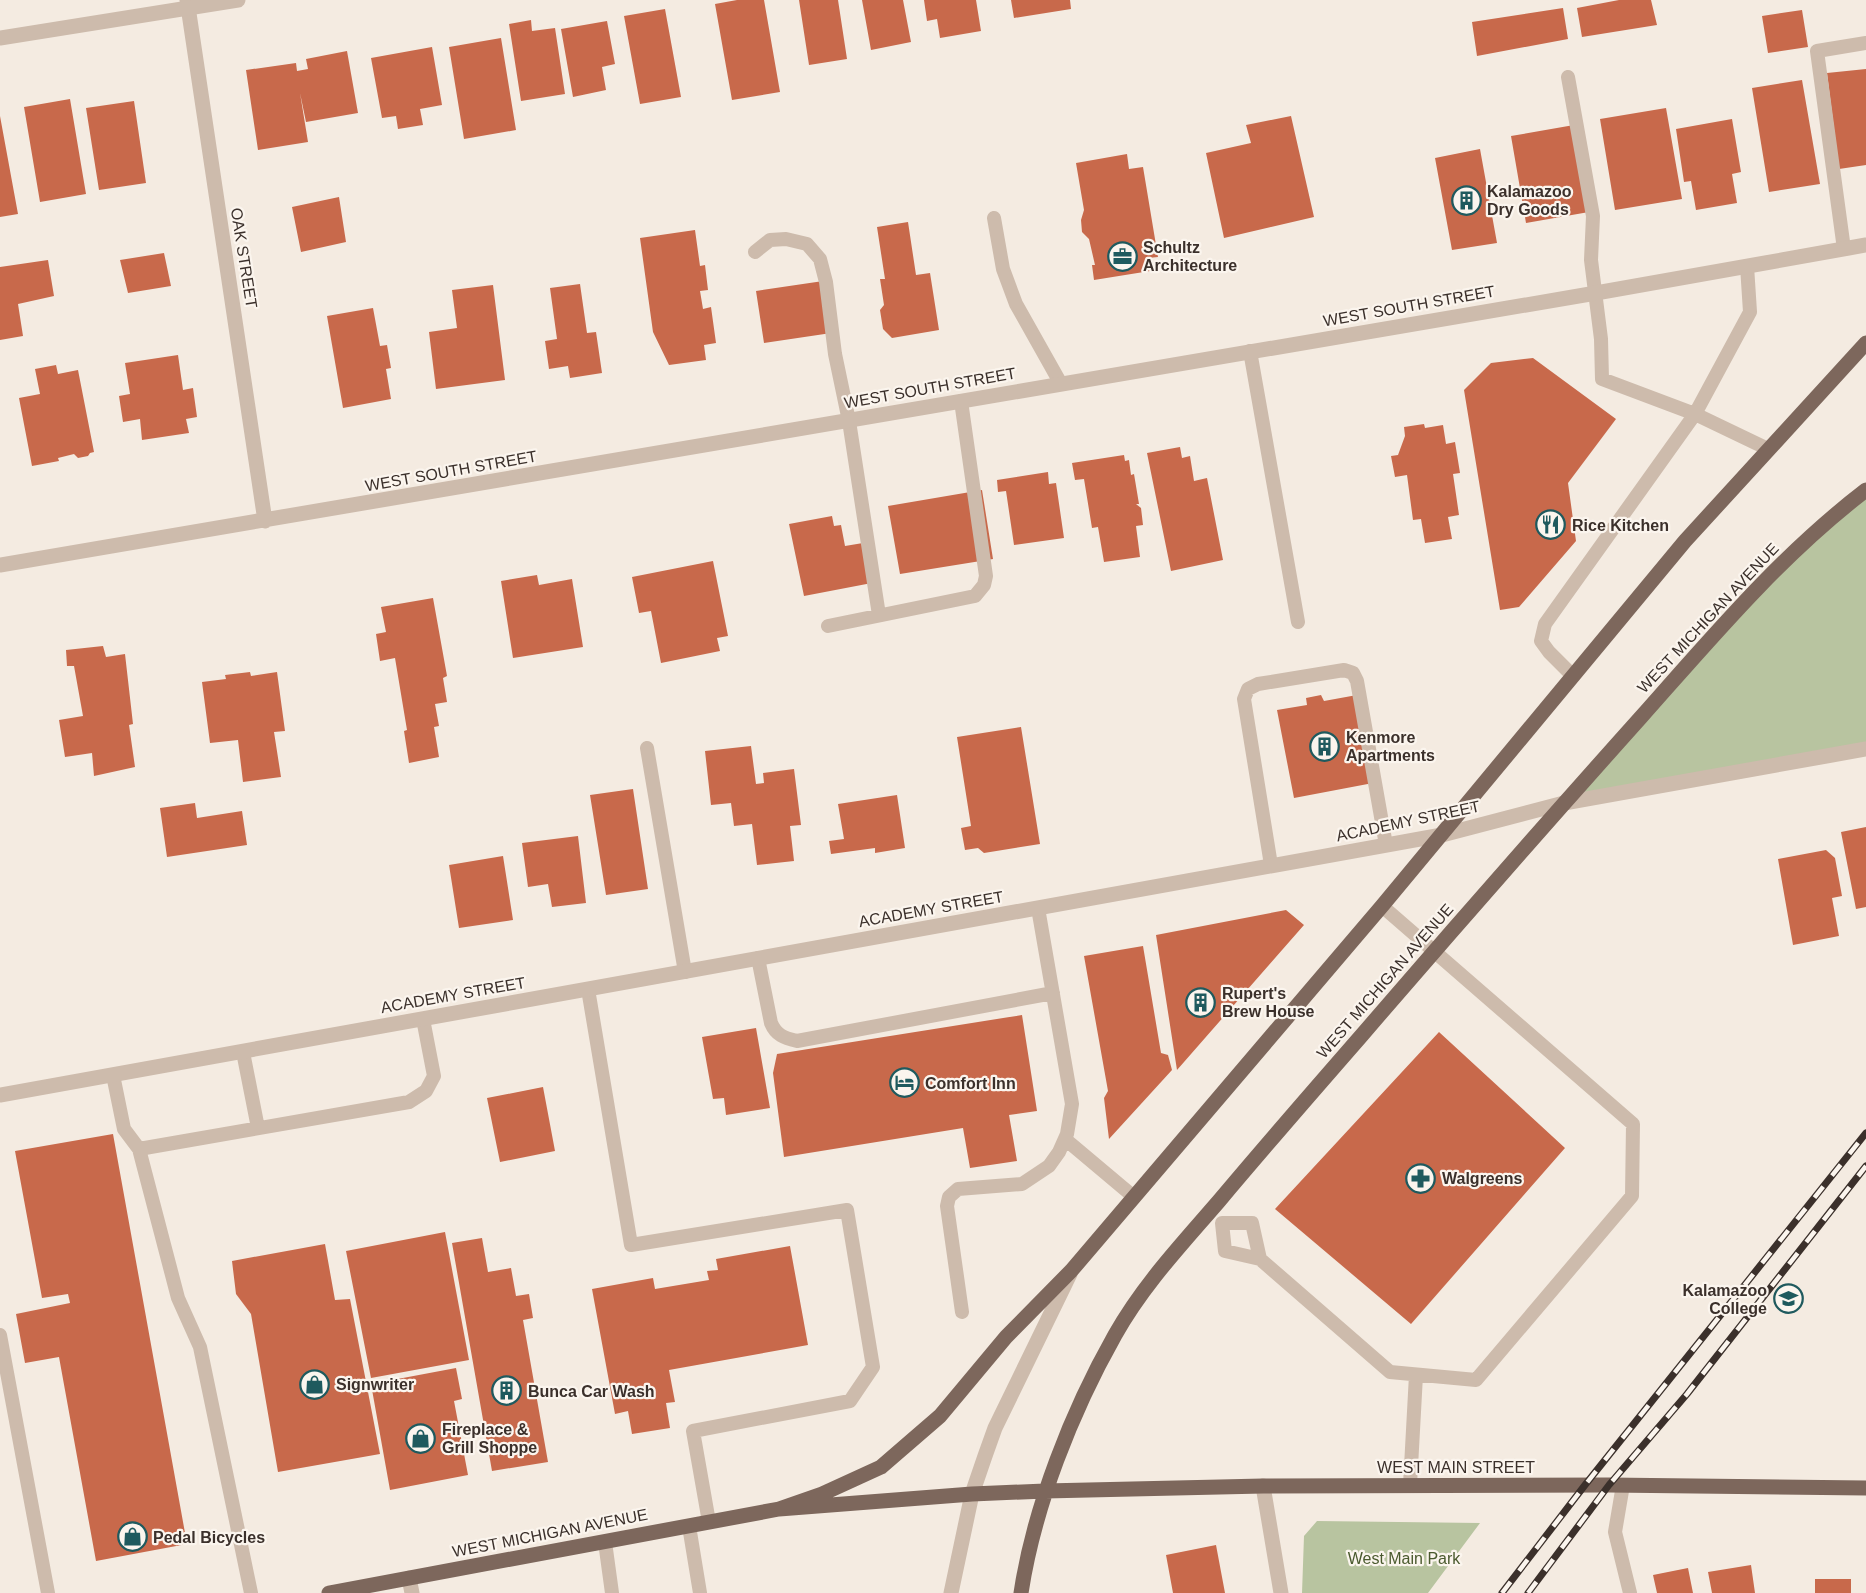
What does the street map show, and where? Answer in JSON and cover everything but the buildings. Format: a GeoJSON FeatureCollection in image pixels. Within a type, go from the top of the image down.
{"type":"FeatureCollection","features":[{"type":"Feature","properties":{"kind":"main road","name":"WEST MICHIGAN AVENUE"},"geometry":{"type":"LineString","coordinates":[[778,1509],[822,1494],[881,1467],[940,1416],[1006,1338],[1071,1271],[1442,835],[1686,541],[1866,343]]}},
{"type":"Feature","properties":{"kind":"main road","name":"WEST MICHIGAN AVENUE"},"geometry":{"type":"LineString","coordinates":[[329,1593],[410,1585],[605,1542],[778,1509],[972,1494],[1045,1491],[1085,1395],[1116,1334],[1156,1273],[1433,952],[1761,583],[1833,515],[1866,490]]}},
{"type":"Feature","properties":{"kind":"main road","name":"WEST MAIN STREET"},"geometry":{"type":"LineString","coordinates":[[1045,1491],[1410,1485],[1866,1488]]}},
{"type":"Feature","properties":{"kind":"main road"},"geometry":{"type":"LineString","coordinates":[[1021,1593],[1025,1565],[1045,1491]]}},
{"type":"Feature","properties":{"kind":"street"},"geometry":{"type":"LineString","coordinates":[[0,38],[187,4],[238,0]]}},
{"type":"Feature","properties":{"kind":"street","name":"OAK STREET"},"geometry":{"type":"LineString","coordinates":[[187,4],[265,521]]}},
{"type":"Feature","properties":{"kind":"street","name":"WEST SOUTH STREET"},"geometry":{"type":"LineString","coordinates":[[0,565],[1866,245]]}},
{"type":"Feature","properties":{"kind":"street","name":"ACADEMY STREET"},"geometry":{"type":"LineString","coordinates":[[0,1095],[1442,835],[1564,803],[1866,748]]}},
{"type":"Feature","properties":{"kind":"street","name":"WEST MICHIGAN AVENUE"},"geometry":{"type":"LineString","coordinates":[[972,1494],[995,1428],[1071,1271]]}},
{"type":"Feature","properties":{"kind":"street"},"geometry":{"type":"LineString","coordinates":[[1263,1486],[1281,1593]]}},
{"type":"Feature","properties":{"kind":"street"},"geometry":{"type":"LineString","coordinates":[[951,1593],[972,1494]]}},
{"type":"Feature","properties":{"kind":"lane"},"geometry":{"type":"LineString","coordinates":[[1844,249],[1817,51],[1866,43]]}},
{"type":"Feature","properties":{"kind":"lane"},"geometry":{"type":"LineString","coordinates":[[1568,77],[1593,216],[1592,260],[1601,339],[1602,379],[1695,414],[1768,450]]}},
{"type":"Feature","properties":{"kind":"lane"},"geometry":{"type":"LineString","coordinates":[[994,218],[1003,269],[1016,304],[1060,384]]}},
{"type":"Feature","properties":{"kind":"lane"},"geometry":{"type":"LineString","coordinates":[[755,252],[770,240],[786,239],[807,244],[820,259],[826,282],[879,615]]}},
{"type":"Feature","properties":{"kind":"lane"},"geometry":{"type":"LineString","coordinates":[[1573,676],[1541,641],[1545,624],[1695,414],[1750,312],[1747,266]]}},
{"type":"Feature","properties":{"kind":"lane"},"geometry":{"type":"LineString","coordinates":[[1250,351],[1298,622]]}},
{"type":"Feature","properties":{"kind":"lane"},"geometry":{"type":"LineString","coordinates":[[828,626],[975,596],[984,585],[986,576],[961,401]]}},
{"type":"Feature","properties":{"kind":"lane"},"geometry":{"type":"LineString","coordinates":[[1271,865],[1244,699],[1248,689],[1258,684],[1344,670],[1353,673],[1357,681],[1386,845]]}},
{"type":"Feature","properties":{"kind":"lane"},"geometry":{"type":"LineString","coordinates":[[647,748],[685,972]]}},
{"type":"Feature","properties":{"kind":"lane"},"geometry":{"type":"LineString","coordinates":[[1210,1210],[1222,1222],[1225,1251],[1260,1259],[1389,1372],[1476,1380],[1632,1196],[1633,1124],[1382,906]]}},
{"type":"Feature","properties":{"kind":"lane"},"geometry":{"type":"LineString","coordinates":[[962,1312],[947,1206],[949,1197],[958,1190],[1022,1184],[1049,1166],[1065,1139],[1072,1104],[1038,908]]}},
{"type":"Feature","properties":{"kind":"lane"},"geometry":{"type":"LineString","coordinates":[[758,958],[774,1031],[796,1041],[1053,993]]}},
{"type":"Feature","properties":{"kind":"lane"},"geometry":{"type":"LineString","coordinates":[[588,989],[631,1245],[847,1210],[873,1367],[850,1401],[693,1431],[709,1522]]}},
{"type":"Feature","properties":{"kind":"lane"},"geometry":{"type":"LineString","coordinates":[[139,1149],[409,1102],[426,1091],[434,1076],[423,1019]]}},
{"type":"Feature","properties":{"kind":"lane"},"geometry":{"type":"LineString","coordinates":[[243,1052],[258,1128]]}},
{"type":"Feature","properties":{"kind":"lane"},"geometry":{"type":"LineString","coordinates":[[113,1075],[124,1129],[139,1149],[178,1298],[200,1347],[251,1593]]}},
{"type":"Feature","properties":{"kind":"lane"},"geometry":{"type":"LineString","coordinates":[[1065,1139],[1134,1197]]}},
{"type":"Feature","properties":{"kind":"lane"},"geometry":{"type":"LineString","coordinates":[[1222,1222],[1252,1222],[1260,1259]]}},
{"type":"Feature","properties":{"kind":"lane"},"geometry":{"type":"LineString","coordinates":[[0,1335],[48,1593]]}},
{"type":"Feature","properties":{"kind":"lane"},"geometry":{"type":"LineString","coordinates":[[1409,1374],[1410,1485]]}},
{"type":"Feature","properties":{"kind":"lane"},"geometry":{"type":"LineString","coordinates":[[1623,1485],[1615,1532],[1630,1593]]}},
{"type":"Feature","properties":{"kind":"lane"},"geometry":{"type":"LineString","coordinates":[[689,1526],[700,1593]]}},
{"type":"Feature","properties":{"kind":"lane"},"geometry":{"type":"LineString","coordinates":[[605,1542],[612,1593]]}},
{"type":"Feature","properties":{"kind":"green space"},"geometry":{"type":"Polygon","coordinates":[[[1866,490],[1866,749],[1564,803],[1761,583],[1866,490]]]}},
{"type":"Feature","properties":{"kind":"green space","name":"West Main Park"},"geometry":{"type":"Polygon","coordinates":[[[1317,1521],[1480,1523],[1428,1593],[1302,1593],[1304,1536],[1317,1521]]]}},
{"type":"Feature","properties":{"kind":"railway"},"geometry":{"type":"LineString","coordinates":[[1502,1593],[1585,1485],[1866,1133]]}},
{"type":"Feature","properties":{"kind":"railway"},"geometry":{"type":"LineString","coordinates":[[1528,1593],[1609,1485],[1687,1394],[1866,1166]]}},
{"type":"Feature","properties":{"kind":"place","name":"Kalamazoo Dry Goods"},"geometry":{"type":"Point","coordinates":[1466,200]}},
{"type":"Feature","properties":{"kind":"place","name":"Schultz Architecture"},"geometry":{"type":"Point","coordinates":[1122,256]}},
{"type":"Feature","properties":{"kind":"place","name":"Rice Kitchen"},"geometry":{"type":"Point","coordinates":[1551,525]}},
{"type":"Feature","properties":{"kind":"place","name":"Kenmore Apartments"},"geometry":{"type":"Point","coordinates":[1325,746]}},
{"type":"Feature","properties":{"kind":"place","name":"Rupert's Brew House"},"geometry":{"type":"Point","coordinates":[1201,1002]}},
{"type":"Feature","properties":{"kind":"place","name":"Comfort Inn"},"geometry":{"type":"Point","coordinates":[904,1083]}},
{"type":"Feature","properties":{"kind":"place","name":"Walgreens"},"geometry":{"type":"Point","coordinates":[1421,1178]}},
{"type":"Feature","properties":{"kind":"place","name":"Kalamazoo College"},"geometry":{"type":"Point","coordinates":[1788,1299]}},
{"type":"Feature","properties":{"kind":"place","name":"Signwriter"},"geometry":{"type":"Point","coordinates":[315,1384]}},
{"type":"Feature","properties":{"kind":"place","name":"Bunca Car Wash"},"geometry":{"type":"Point","coordinates":[507,1391]}},
{"type":"Feature","properties":{"kind":"place","name":"Fireplace & Grill Shoppe"},"geometry":{"type":"Point","coordinates":[421,1438]}},
{"type":"Feature","properties":{"kind":"place","name":"Pedal Bicycles"},"geometry":{"type":"Point","coordinates":[132,1537]}}]}
